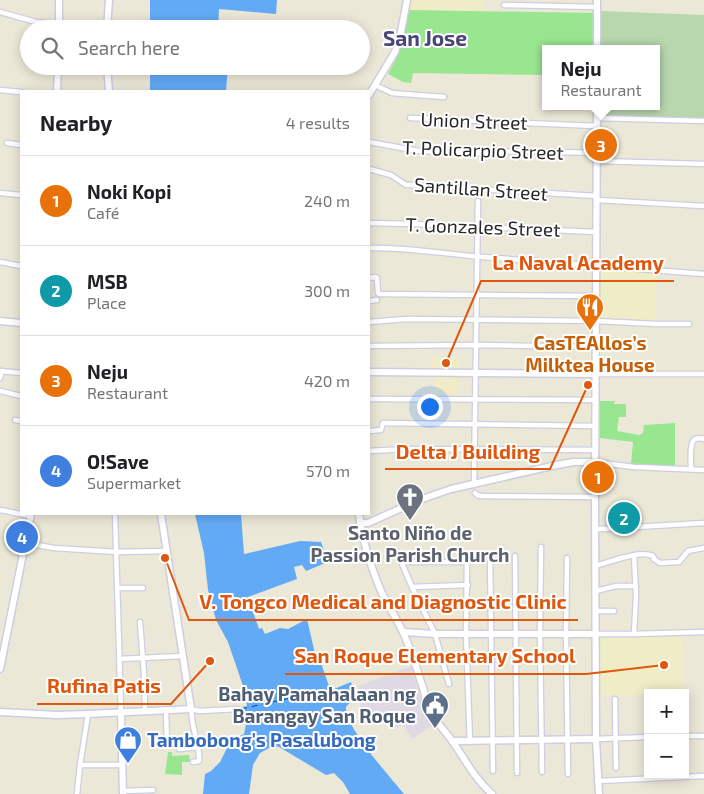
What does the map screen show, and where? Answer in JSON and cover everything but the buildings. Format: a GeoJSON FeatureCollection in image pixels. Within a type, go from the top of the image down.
{"type":"FeatureCollection","features":[{"type":"Feature","properties":{"kind":"main road"},"geometry":{"type":"LineString","coordinates":[[59,0],[59,20]]}},
{"type":"Feature","properties":{"kind":"main road"},"geometry":{"type":"LineString","coordinates":[[108,20],[109,0]]}},
{"type":"Feature","properties":{"kind":"main road"},"geometry":{"type":"LineString","coordinates":[[370,93],[395,52],[407,0]]}},
{"type":"Feature","properties":{"kind":"main road"},"geometry":{"type":"LineString","coordinates":[[597,3],[597,45]]}},
{"type":"Feature","properties":{"kind":"main road"},"geometry":{"type":"LineString","coordinates":[[57,90],[58,75]]}},
{"type":"Feature","properties":{"kind":"main road"},"geometry":{"type":"LineString","coordinates":[[108,75],[109,90]]}},
{"type":"Feature","properties":{"kind":"main road"},"geometry":{"type":"LineString","coordinates":[[597,110],[595,566],[596,738],[599,794]]}},
{"type":"Feature","properties":{"kind":"main road"},"geometry":{"type":"LineString","coordinates":[[0,321],[20,323]]}},
{"type":"Feature","properties":{"kind":"main road"},"geometry":{"type":"LineString","coordinates":[[370,372],[596,374]]}},
{"type":"Feature","properties":{"kind":"main road"},"geometry":{"type":"LineString","coordinates":[[360,523],[368,523],[444,491],[552,466],[573,462],[595,462]]}},
{"type":"Feature","properties":{"kind":"main road"},"geometry":{"type":"LineString","coordinates":[[0,669],[31,515]]}},
{"type":"Feature","properties":{"kind":"main road"},"geometry":{"type":"LineString","coordinates":[[0,712],[58,715],[191,709],[161,515]]}},
{"type":"Feature","properties":{"kind":"main road"},"geometry":{"type":"LineString","coordinates":[[360,515],[367,552],[382,592],[403,632],[432,715],[452,741],[466,764],[492,794]]}},
{"type":"Feature","properties":{"kind":"main road"},"geometry":{"type":"LineString","coordinates":[[403,632],[435,634],[596,634]]}},
{"type":"Feature","properties":{"kind":"main road"},"geometry":{"type":"LineString","coordinates":[[121,713],[123,792]]}},
{"type":"Feature","properties":{"kind":"main road"},"geometry":{"type":"LineString","coordinates":[[452,741],[596,738]]}},
{"type":"Feature","properties":{"kind":"street"},"geometry":{"type":"LineString","coordinates":[[504,6],[597,3]]}},
{"type":"Feature","properties":{"kind":"street"},"geometry":{"type":"LineString","coordinates":[[0,12],[29,20]]}},
{"type":"Feature","properties":{"kind":"street"},"geometry":{"type":"LineString","coordinates":[[375,85],[392,93],[444,97]]}},
{"type":"Feature","properties":{"kind":"street"},"geometry":{"type":"LineString","coordinates":[[0,90],[20,92]]}},
{"type":"Feature","properties":{"kind":"street","name":"Union Street"},"geometry":{"type":"LineString","coordinates":[[410,118],[597,122],[704,121]]}},
{"type":"Feature","properties":{"kind":"street","name":"T. Policarpio Street"},"geometry":{"type":"LineString","coordinates":[[370,142],[436,152],[597,152]]}},
{"type":"Feature","properties":{"kind":"street"},"geometry":{"type":"LineString","coordinates":[[7,143],[20,145]]}},
{"type":"Feature","properties":{"kind":"street"},"geometry":{"type":"LineString","coordinates":[[597,161],[704,164]]}},
{"type":"Feature","properties":{"kind":"street","name":"Santillan Street"},"geometry":{"type":"LineString","coordinates":[[370,169],[391,175],[406,185],[704,206]]}},
{"type":"Feature","properties":{"kind":"street"},"geometry":{"type":"LineString","coordinates":[[0,193],[20,195]]}},
{"type":"Feature","properties":{"kind":"street"},"geometry":{"type":"LineString","coordinates":[[474,484],[478,201]]}},
{"type":"Feature","properties":{"kind":"street","name":"T. Gonzales Street"},"geometry":{"type":"LineString","coordinates":[[370,223],[597,232]]}},
{"type":"Feature","properties":{"kind":"street"},"geometry":{"type":"LineString","coordinates":[[370,248],[704,274]]}},
{"type":"Feature","properties":{"kind":"street"},"geometry":{"type":"LineString","coordinates":[[0,262],[20,266]]}},
{"type":"Feature","properties":{"kind":"street"},"geometry":{"type":"LineString","coordinates":[[370,278],[377,278],[379,294],[596,296]]}},
{"type":"Feature","properties":{"kind":"street"},"geometry":{"type":"LineString","coordinates":[[370,301],[377,300]]}},
{"type":"Feature","properties":{"kind":"street"},"geometry":{"type":"LineString","coordinates":[[370,322],[406,319],[688,324]]}},
{"type":"Feature","properties":{"kind":"street"},"geometry":{"type":"LineString","coordinates":[[370,346],[596,347]]}},
{"type":"Feature","properties":{"kind":"street"},"geometry":{"type":"LineString","coordinates":[[0,378],[1,371],[20,373]]}},
{"type":"Feature","properties":{"kind":"street"},"geometry":{"type":"LineString","coordinates":[[596,374],[704,374]]}},
{"type":"Feature","properties":{"kind":"street"},"geometry":{"type":"LineString","coordinates":[[0,392],[20,396]]}},
{"type":"Feature","properties":{"kind":"street"},"geometry":{"type":"LineString","coordinates":[[370,399],[596,400]]}},
{"type":"Feature","properties":{"kind":"street"},"geometry":{"type":"LineString","coordinates":[[15,420],[20,421]]}},
{"type":"Feature","properties":{"kind":"street"},"geometry":{"type":"LineString","coordinates":[[370,431],[381,430],[383,423],[595,426]]}},
{"type":"Feature","properties":{"kind":"street"},"geometry":{"type":"LineString","coordinates":[[691,470],[692,442],[697,438],[704,439]]}},
{"type":"Feature","properties":{"kind":"street"},"geometry":{"type":"LineString","coordinates":[[370,451],[407,449],[595,450]]}},
{"type":"Feature","properties":{"kind":"street"},"geometry":{"type":"LineString","coordinates":[[595,462],[634,467],[704,470]]}},
{"type":"Feature","properties":{"kind":"street"},"geometry":{"type":"LineString","coordinates":[[475,493],[481,496],[595,497]]}},
{"type":"Feature","properties":{"kind":"street"},"geometry":{"type":"LineString","coordinates":[[0,510],[20,513]]}},
{"type":"Feature","properties":{"kind":"street"},"geometry":{"type":"LineString","coordinates":[[115,515],[121,713]]}},
{"type":"Feature","properties":{"kind":"street"},"geometry":{"type":"LineString","coordinates":[[596,529],[704,523]]}},
{"type":"Feature","properties":{"kind":"street"},"geometry":{"type":"LineString","coordinates":[[26,543],[54,548],[117,552],[167,551]]}},
{"type":"Feature","properties":{"kind":"street"},"geometry":{"type":"LineString","coordinates":[[541,547],[542,772]]}},
{"type":"Feature","properties":{"kind":"street"},"geometry":{"type":"LineString","coordinates":[[595,566],[649,554],[660,563],[679,562],[688,552],[704,548]]}},
{"type":"Feature","properties":{"kind":"street"},"geometry":{"type":"LineString","coordinates":[[397,552],[435,634],[449,684]]}},
{"type":"Feature","properties":{"kind":"street"},"geometry":{"type":"LineString","coordinates":[[515,556],[517,773]]}},
{"type":"Feature","properties":{"kind":"street"},"geometry":{"type":"LineString","coordinates":[[634,556],[636,586],[634,634]]}},
{"type":"Feature","properties":{"kind":"street"},"geometry":{"type":"LineString","coordinates":[[490,557],[493,771]]}},
{"type":"Feature","properties":{"kind":"street"},"geometry":{"type":"LineString","coordinates":[[567,558],[568,774]]}},
{"type":"Feature","properties":{"kind":"street"},"geometry":{"type":"LineString","coordinates":[[402,562],[467,562],[466,634],[470,742]]}},
{"type":"Feature","properties":{"kind":"street"},"geometry":{"type":"LineString","coordinates":[[412,586],[468,585]]}},
{"type":"Feature","properties":{"kind":"street"},"geometry":{"type":"LineString","coordinates":[[596,591],[616,586],[636,586]]}},
{"type":"Feature","properties":{"kind":"street"},"geometry":{"type":"LineString","coordinates":[[118,588],[143,588]]}},
{"type":"Feature","properties":{"kind":"street"},"geometry":{"type":"LineString","coordinates":[[596,611],[614,611]]}},
{"type":"Feature","properties":{"kind":"street"},"geometry":{"type":"LineString","coordinates":[[140,622],[145,711]]}},
{"type":"Feature","properties":{"kind":"street"},"geometry":{"type":"LineString","coordinates":[[596,634],[704,632]]}},
{"type":"Feature","properties":{"kind":"street"},"geometry":{"type":"LineString","coordinates":[[120,659],[183,656]]}},
{"type":"Feature","properties":{"kind":"street"},"geometry":{"type":"LineString","coordinates":[[615,699],[616,768]]}},
{"type":"Feature","properties":{"kind":"street"},"geometry":{"type":"LineString","coordinates":[[193,762],[199,761],[199,747],[193,728],[191,709],[200,711],[237,709]]}},
{"type":"Feature","properties":{"kind":"street"},"geometry":{"type":"LineString","coordinates":[[166,710],[167,745],[178,744],[179,749],[199,747]]}},
{"type":"Feature","properties":{"kind":"street"},"geometry":{"type":"LineString","coordinates":[[77,794],[88,714]]}},
{"type":"Feature","properties":{"kind":"street"},"geometry":{"type":"LineString","coordinates":[[689,736],[704,736]]}},
{"type":"Feature","properties":{"kind":"street"},"geometry":{"type":"LineString","coordinates":[[596,738],[644,737]]}},
{"type":"Feature","properties":{"kind":"street"},"geometry":{"type":"LineString","coordinates":[[80,764],[122,765]]}},
{"type":"Feature","properties":{"kind":"street"},"geometry":{"type":"LineString","coordinates":[[597,781],[704,776]]}},
{"type":"Feature","properties":{"kind":"street"},"geometry":{"type":"LineString","coordinates":[[123,792],[153,790]]}},
{"type":"Feature","properties":{"kind":"shaded area"},"geometry":{"type":"Polygon","coordinates":[[[411,0],[484,0],[484,11],[409,10],[411,0]]]}},
{"type":"Feature","properties":{"kind":"shaded area"},"geometry":{"type":"Polygon","coordinates":[[[599,268],[657,272],[655,322],[598,320],[599,268]]]}},
{"type":"Feature","properties":{"kind":"shaded area"},"geometry":{"type":"Polygon","coordinates":[[[431,357],[460,358],[460,369],[431,369],[431,357]]]}},
{"type":"Feature","properties":{"kind":"shaded area"},"geometry":{"type":"Polygon","coordinates":[[[434,376],[457,376],[457,394],[435,394],[434,376]]]}},
{"type":"Feature","properties":{"kind":"shaded area"},"geometry":{"type":"Polygon","coordinates":[[[597,636],[682,637],[684,689],[644,689],[644,696],[598,695],[597,636]]]}},
{"type":"Feature","properties":{"kind":"shaded area"},"geometry":{"type":"Polygon","coordinates":[[[411,666],[425,712],[433,725],[412,739],[403,725],[399,727],[362,719],[358,686],[411,666]]]}},
{"type":"Feature","properties":{"kind":"green space"},"geometry":{"type":"Polygon","coordinates":[[[409,10],[594,13],[594,45],[542,45],[542,75],[413,73],[411,83],[403,82],[388,74],[398,55],[409,10]]]}},
{"type":"Feature","properties":{"kind":"green space"},"geometry":{"type":"Polygon","coordinates":[[[601,11],[704,15],[704,121],[599,117],[599,110],[660,110],[660,45],[600,45],[601,11]]]}},
{"type":"Feature","properties":{"kind":"green space"},"geometry":{"type":"Polygon","coordinates":[[[600,401],[615,401],[614,404],[626,404],[626,417],[619,417],[617,431],[639,435],[643,433],[644,425],[675,423],[675,467],[631,464],[633,442],[600,438],[600,401]]]}},
{"type":"Feature","properties":{"kind":"green space"},"geometry":{"type":"Polygon","coordinates":[[[168,752],[172,752],[172,756],[189,755],[190,762],[182,762],[182,775],[165,774],[168,752]]]}},
{"type":"Feature","properties":{"kind":"water"},"geometry":{"type":"Polygon","coordinates":[[[150,0],[277,0],[276,14],[219,9],[218,20],[150,20],[150,0]]]}},
{"type":"Feature","properties":{"kind":"water"},"geometry":{"type":"Polygon","coordinates":[[[150,75],[227,75],[226,90],[150,90],[150,75]]]}},
{"type":"Feature","properties":{"kind":"water"},"geometry":{"type":"Polygon","coordinates":[[[195,515],[241,515],[244,554],[300,541],[321,542],[328,562],[306,571],[302,565],[294,567],[297,579],[248,597],[259,629],[262,628],[265,634],[280,628],[288,629],[307,619],[316,658],[321,663],[329,686],[334,689],[351,682],[355,694],[346,707],[347,716],[369,752],[404,794],[350,794],[343,782],[334,773],[326,775],[279,747],[273,746],[260,753],[253,765],[249,794],[203,794],[205,774],[220,762],[231,740],[244,734],[248,714],[241,709],[247,706],[242,683],[228,642],[216,620],[208,590],[204,553],[195,515]]]}},
{"type":"Feature","properties":{"kind":"ferry route"},"geometry":{"type":"LineString","coordinates":[[241,709],[326,690]]}},
{"type":"Feature","properties":{"kind":"place","name":"Neju"},"geometry":{"type":"Point","coordinates":[601,145]}},
{"type":"Feature","properties":{"kind":"place","name":"CasTEAllos’s Milktea House"},"geometry":{"type":"Point","coordinates":[590,331]}},
{"type":"Feature","properties":{"kind":"place","name":"La Naval Academy"},"geometry":{"type":"Point","coordinates":[446,363]}},
{"type":"Feature","properties":{"kind":"place","name":"Delta J Building"},"geometry":{"type":"Point","coordinates":[588,385]}},
{"type":"Feature","properties":{"kind":"place","name":"Noki Kopi"},"geometry":{"type":"Point","coordinates":[598,477]}},
{"type":"Feature","properties":{"kind":"place","name":"MSB"},"geometry":{"type":"Point","coordinates":[624,518]}},
{"type":"Feature","properties":{"kind":"place","name":"Santo Niño de Passion Parish Church"},"geometry":{"type":"Point","coordinates":[410,521]}},
{"type":"Feature","properties":{"kind":"place","name":"O!Save"},"geometry":{"type":"Point","coordinates":[22,537]}},
{"type":"Feature","properties":{"kind":"place","name":"V. Tongco Medical and Diagnostic Clinic"},"geometry":{"type":"Point","coordinates":[165,558]}},
{"type":"Feature","properties":{"kind":"place","name":"Rufina Patis"},"geometry":{"type":"Point","coordinates":[210,661]}},
{"type":"Feature","properties":{"kind":"place","name":"San Roque Elementary School"},"geometry":{"type":"Point","coordinates":[664,665]}},
{"type":"Feature","properties":{"kind":"place","name":"Bahay Pamahalaan ng Barangay San Roque"},"geometry":{"type":"Point","coordinates":[435,729]}},
{"type":"Feature","properties":{"kind":"place","name":"Tambobong's Pasalubong"},"geometry":{"type":"Point","coordinates":[128,764]}},
{"type":"Feature","properties":{"kind":"district","name":"San Jose"},"geometry":{"type":"Point","coordinates":[425,39]}}]}
